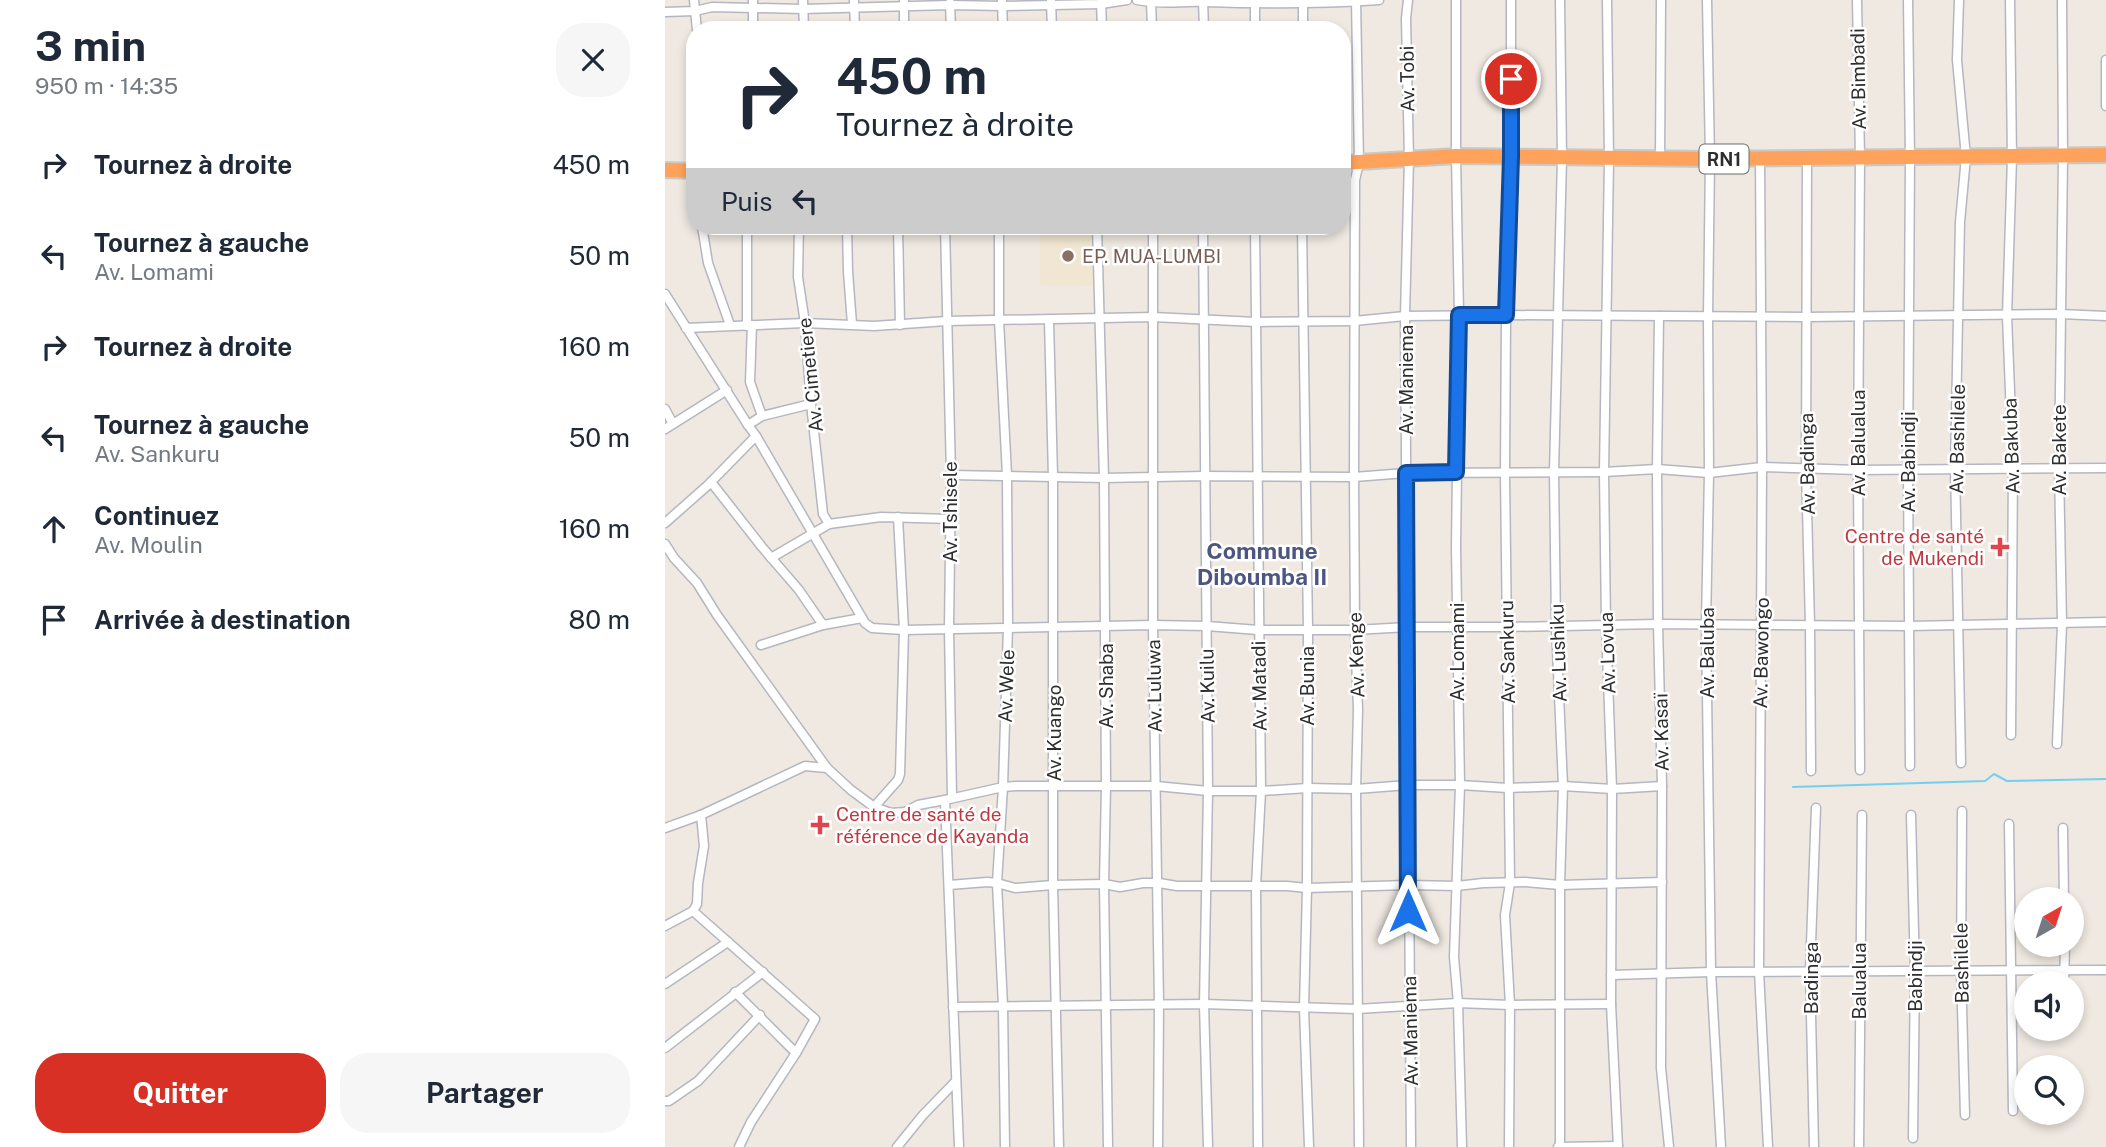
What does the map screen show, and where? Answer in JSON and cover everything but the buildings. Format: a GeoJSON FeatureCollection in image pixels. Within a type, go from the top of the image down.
{"type":"FeatureCollection","features":[{"type":"Feature","properties":{"kind":"highway","name":"RN1"},"geometry":{"type":"LineString","coordinates":[[1351,163],[1456,156],[1710,159],[2106,155]]}},
{"type":"Feature","properties":{"kind":"highway"},"geometry":{"type":"LineString","coordinates":[[665,170],[686,171]]}},
{"type":"Feature","properties":{"kind":"street"},"geometry":{"type":"LineString","coordinates":[[694,0],[696,21]]}},
{"type":"Feature","properties":{"kind":"street"},"geometry":{"type":"LineString","coordinates":[[665,12],[753,4],[1126,0]]}},
{"type":"Feature","properties":{"kind":"street"},"geometry":{"type":"LineString","coordinates":[[1137,0],[1379,0]]}},
{"type":"Feature","properties":{"kind":"street","name":"Av. Tobi"},"geometry":{"type":"LineString","coordinates":[[1408,0],[1406,19],[1409,159]]}},
{"type":"Feature","properties":{"kind":"street","name":"Av. Lomami"},"geometry":{"type":"LineString","coordinates":[[1457,0],[1459,315],[1456,472],[1460,785],[1454,957],[1462,1147]]}},
{"type":"Feature","properties":{"kind":"street","name":"Av. Sankuru"},"geometry":{"type":"LineString","coordinates":[[1509,1147],[1510,1005],[1505,915],[1510,883],[1506,627],[1506,315],[1511,157],[1511,0]]}},
{"type":"Feature","properties":{"kind":"street","name":"Av. Lushiku"},"geometry":{"type":"LineString","coordinates":[[1559,1147],[1563,786],[1556,626],[1554,472],[1562,158],[1560,0]]}},
{"type":"Feature","properties":{"kind":"street","name":"Av. Lovua"},"geometry":{"type":"LineString","coordinates":[[1607,0],[1609,159],[1604,472],[1612,789],[1611,1004],[1618,1147]]}},
{"type":"Feature","properties":{"kind":"street"},"geometry":{"type":"LineString","coordinates":[[1660,158],[1661,0]]}},
{"type":"Feature","properties":{"kind":"street","name":"Av. Baluba"},"geometry":{"type":"LineString","coordinates":[[1707,0],[1710,159],[1706,624],[1711,972],[1721,1147]]}},
{"type":"Feature","properties":{"kind":"street","name":"Av. Bimbadi"},"geometry":{"type":"LineString","coordinates":[[1857,0],[1860,158]]}},
{"type":"Feature","properties":{"kind":"street","name":"Av. Babindji"},"geometry":{"type":"LineString","coordinates":[[1908,0],[1910,766]]}},
{"type":"Feature","properties":{"kind":"street","name":"Av. Bashilele"},"geometry":{"type":"LineString","coordinates":[[1959,0],[1957,60],[1966,157],[1960,222],[1955,467],[1961,763]]}},
{"type":"Feature","properties":{"kind":"street","name":"Av. Bakuba"},"geometry":{"type":"LineString","coordinates":[[2010,0],[2012,158],[2007,316],[2013,467],[2011,736]]}},
{"type":"Feature","properties":{"kind":"street","name":"Av. Bakete"},"geometry":{"type":"LineString","coordinates":[[2057,744],[2062,624],[2059,468],[2063,157],[2061,0]]}},
{"type":"Feature","properties":{"kind":"street"},"geometry":{"type":"LineString","coordinates":[[1151,1],[1152,21]]}},
{"type":"Feature","properties":{"kind":"street"},"geometry":{"type":"LineString","coordinates":[[1203,1],[1204,21]]}},
{"type":"Feature","properties":{"kind":"street"},"geometry":{"type":"LineString","coordinates":[[1303,1],[1303,21]]}},
{"type":"Feature","properties":{"kind":"street","name":"Av. Kenge"},"geometry":{"type":"LineString","coordinates":[[1356,1],[1359,163],[1355,180],[1353,477],[1359,710],[1356,789],[1359,1147]]}},
{"type":"Feature","properties":{"kind":"street"},"geometry":{"type":"LineString","coordinates":[[1051,2],[1052,21]]}},
{"type":"Feature","properties":{"kind":"street"},"geometry":{"type":"LineString","coordinates":[[1101,2],[1102,21]]}},
{"type":"Feature","properties":{"kind":"street"},"geometry":{"type":"LineString","coordinates":[[1255,2],[1255,21]]}},
{"type":"Feature","properties":{"kind":"street"},"geometry":{"type":"LineString","coordinates":[[854,3],[855,21]]}},
{"type":"Feature","properties":{"kind":"street"},"geometry":{"type":"LineString","coordinates":[[904,3],[904,21]]}},
{"type":"Feature","properties":{"kind":"street"},"geometry":{"type":"LineString","coordinates":[[950,3],[951,21]]}},
{"type":"Feature","properties":{"kind":"street"},"geometry":{"type":"LineString","coordinates":[[1002,3],[1003,21]]}},
{"type":"Feature","properties":{"kind":"street"},"geometry":{"type":"LineString","coordinates":[[2106,60],[2106,106]]}},
{"type":"Feature","properties":{"kind":"street","name":"Av. Bawongo"},"geometry":{"type":"LineString","coordinates":[[1760,158],[1762,624],[1759,971],[1768,1147]]}},
{"type":"Feature","properties":{"kind":"street","name":"Av. Badinga"},"geometry":{"type":"LineString","coordinates":[[1807,158],[1806,469],[1811,771]]}},
{"type":"Feature","properties":{"kind":"street","name":"Av. Balualua"},"geometry":{"type":"LineString","coordinates":[[1860,158],[1860,770]]}},
{"type":"Feature","properties":{"kind":"street","name":"Av. Maniema"},"geometry":{"type":"LineString","coordinates":[[1409,159],[1405,316],[1411,1147]]}},
{"type":"Feature","properties":{"kind":"street"},"geometry":{"type":"LineString","coordinates":[[703,235],[708,264],[730,325]]}},
{"type":"Feature","properties":{"kind":"street"},"geometry":{"type":"LineString","coordinates":[[747,235],[750,382],[762,416]]}},
{"type":"Feature","properties":{"kind":"street","name":"Av. Cimetiere"},"geometry":{"type":"LineString","coordinates":[[799,235],[797,277],[805,323],[823,514],[829,524]]}},
{"type":"Feature","properties":{"kind":"street"},"geometry":{"type":"LineString","coordinates":[[847,235],[852,324]]}},
{"type":"Feature","properties":{"kind":"street"},"geometry":{"type":"LineString","coordinates":[[898,235],[900,325]]}},
{"type":"Feature","properties":{"kind":"street","name":"Av. Tshisele"},"geometry":{"type":"LineString","coordinates":[[945,235],[951,475],[949,885],[959,1147]]}},
{"type":"Feature","properties":{"kind":"street","name":"Av. Wele"},"geometry":{"type":"LineString","coordinates":[[999,235],[999,320],[1007,475],[1008,627],[997,883],[1003,1006],[1005,1147]]}},
{"type":"Feature","properties":{"kind":"street","name":"Av. Shaba"},"geometry":{"type":"LineString","coordinates":[[1097,235],[1104,478],[1104,884],[1108,1147]]}},
{"type":"Feature","properties":{"kind":"street","name":"Av. Luluwa"},"geometry":{"type":"LineString","coordinates":[[1153,235],[1153,625],[1159,1004],[1158,1147]]}},
{"type":"Feature","properties":{"kind":"street","name":"Av. Kuilu"},"geometry":{"type":"LineString","coordinates":[[1203,235],[1208,791],[1204,1004],[1208,1147]]}},
{"type":"Feature","properties":{"kind":"street","name":"Av. Matadi"},"geometry":{"type":"LineString","coordinates":[[1255,235],[1261,791],[1256,886],[1258,1147]]}},
{"type":"Feature","properties":{"kind":"street","name":"Av. Bunia"},"geometry":{"type":"LineString","coordinates":[[1303,235],[1308,629],[1304,1008],[1309,1147]]}},
{"type":"Feature","properties":{"kind":"street"},"geometry":{"type":"LineString","coordinates":[[665,294],[756,436],[868,627],[904,630],[1153,625],[1355,631],[1408,626],[1958,626],[2106,622]]}},
{"type":"Feature","properties":{"kind":"street"},"geometry":{"type":"LineString","coordinates":[[686,328],[805,323],[900,325],[947,321],[1153,317],[1256,322],[1354,321],[1459,315],[2106,316]]}},
{"type":"Feature","properties":{"kind":"street","name":"Av. Kasaï"},"geometry":{"type":"LineString","coordinates":[[1660,316],[1657,468],[1662,786],[1661,1068],[1669,1147]]}},
{"type":"Feature","properties":{"kind":"street","name":"Av. Kuango"},"geometry":{"type":"LineString","coordinates":[[1049,320],[1053,477],[1053,885],[1059,1147]]}},
{"type":"Feature","properties":{"kind":"street"},"geometry":{"type":"LineString","coordinates":[[665,409],[669,426],[727,390]]}},
{"type":"Feature","properties":{"kind":"street"},"geometry":{"type":"LineString","coordinates":[[748,425],[762,416],[811,404]]}},
{"type":"Feature","properties":{"kind":"street"},"geometry":{"type":"LineString","coordinates":[[665,523],[711,482],[756,436]]}},
{"type":"Feature","properties":{"kind":"street"},"geometry":{"type":"LineString","coordinates":[[951,475],[1104,478],[1353,477],[1456,472],[1604,472],[1657,468],[1709,473],[1762,467],[1858,470],[1955,467],[2106,468]]}},
{"type":"Feature","properties":{"kind":"street"},"geometry":{"type":"LineString","coordinates":[[711,482],[805,598],[823,625]]}},
{"type":"Feature","properties":{"kind":"street"},"geometry":{"type":"LineString","coordinates":[[771,558],[829,524],[881,517],[951,519]]}},
{"type":"Feature","properties":{"kind":"street"},"geometry":{"type":"LineString","coordinates":[[874,807],[898,780],[900,774],[904,630],[898,517]]}},
{"type":"Feature","properties":{"kind":"street"},"geometry":{"type":"LineString","coordinates":[[665,544],[697,583],[827,768],[874,807],[891,813],[1003,787],[1156,786],[1208,791],[1261,791],[1408,785],[1612,789],[1662,786]]}},
{"type":"Feature","properties":{"kind":"street"},"geometry":{"type":"LineString","coordinates":[[761,645],[823,625],[862,618]]}},
{"type":"Feature","properties":{"kind":"street"},"geometry":{"type":"LineString","coordinates":[[665,828],[701,815],[805,766],[827,768]]}},
{"type":"Feature","properties":{"kind":"street","name":"Badinga"},"geometry":{"type":"LineString","coordinates":[[1814,1147],[1809,971],[1816,808]]}},
{"type":"Feature","properties":{"kind":"street","name":"Bashilele"},"geometry":{"type":"LineString","coordinates":[[1962,811],[1961,971],[1965,1115]]}},
{"type":"Feature","properties":{"kind":"street"},"geometry":{"type":"LineString","coordinates":[[665,926],[693,911],[697,904],[704,846],[701,815]]}},
{"type":"Feature","properties":{"kind":"street","name":"Balualua"},"geometry":{"type":"LineString","coordinates":[[1859,1147],[1862,815]]}},
{"type":"Feature","properties":{"kind":"street","name":"Babindji"},"geometry":{"type":"LineString","coordinates":[[1911,815],[1915,971],[1913,1138]]}},
{"type":"Feature","properties":{"kind":"street"},"geometry":{"type":"LineString","coordinates":[[2009,824],[2013,1111]]}},
{"type":"Feature","properties":{"kind":"street"},"geometry":{"type":"LineString","coordinates":[[2063,828],[2064,887]]}},
{"type":"Feature","properties":{"kind":"street"},"geometry":{"type":"LineString","coordinates":[[949,885],[997,883],[1015,888],[1104,884],[1120,887],[1155,883],[1177,886],[1307,888],[1661,881]]}},
{"type":"Feature","properties":{"kind":"street"},"geometry":{"type":"LineString","coordinates":[[693,911],[815,1019],[751,1122],[739,1147]]}},
{"type":"Feature","properties":{"kind":"street"},"geometry":{"type":"LineString","coordinates":[[665,984],[728,942]]}},
{"type":"Feature","properties":{"kind":"street"},"geometry":{"type":"LineString","coordinates":[[2064,957],[2064,971]]}},
{"type":"Feature","properties":{"kind":"street"},"geometry":{"type":"LineString","coordinates":[[1611,975],[1759,971],[2106,970]]}},
{"type":"Feature","properties":{"kind":"street"},"geometry":{"type":"LineString","coordinates":[[665,1048],[763,972]]}},
{"type":"Feature","properties":{"kind":"street"},"geometry":{"type":"LineString","coordinates":[[735,992],[796,1053]]}},
{"type":"Feature","properties":{"kind":"street"},"geometry":{"type":"LineString","coordinates":[[954,1007],[1204,1004],[1357,1009],[1458,1003],[1611,1004]]}},
{"type":"Feature","properties":{"kind":"street"},"geometry":{"type":"LineString","coordinates":[[665,1101],[698,1081],[760,1015]]}},
{"type":"Feature","properties":{"kind":"street"},"geometry":{"type":"LineString","coordinates":[[897,1147],[956,1081]]}},
{"type":"Feature","properties":{"kind":"street"},"geometry":{"type":"LineString","coordinates":[[1559,1147],[1618,1147]]}},
{"type":"Feature","properties":{"kind":"shaded area","name":"EP. MUA-LUMBI"},"geometry":{"type":"Polygon","coordinates":[[[1040,235],[1095,235],[1095,286],[1040,285],[1040,235]]]}},
{"type":"Feature","properties":{"kind":"waterway"},"geometry":{"type":"LineString","coordinates":[[1793,787],[1985,781],[1994,774],[2007,781],[2106,779]]}},
{"type":"Feature","properties":{"kind":"place","name":"EP. MUA-LUMBI"},"geometry":{"type":"Point","coordinates":[1068,256]}},
{"type":"Feature","properties":{"kind":"place","name":"Centre de santé de Mukendi"},"geometry":{"type":"Point","coordinates":[2000,547]}},
{"type":"Feature","properties":{"kind":"place","name":"Centre de santé de référence de Kayanda"},"geometry":{"type":"Point","coordinates":[820,825]}},
{"type":"Feature","properties":{"kind":"district","name":"Commune Diboumba II"},"geometry":{"type":"Point","coordinates":[1262,563]}},
{"type":"Feature","properties":{"kind":"route"},"geometry":{"type":"LineString","coordinates":[[1408,911],[1406,473],[1456,472],[1459,315],[1506,315],[1511,79]]}}]}
